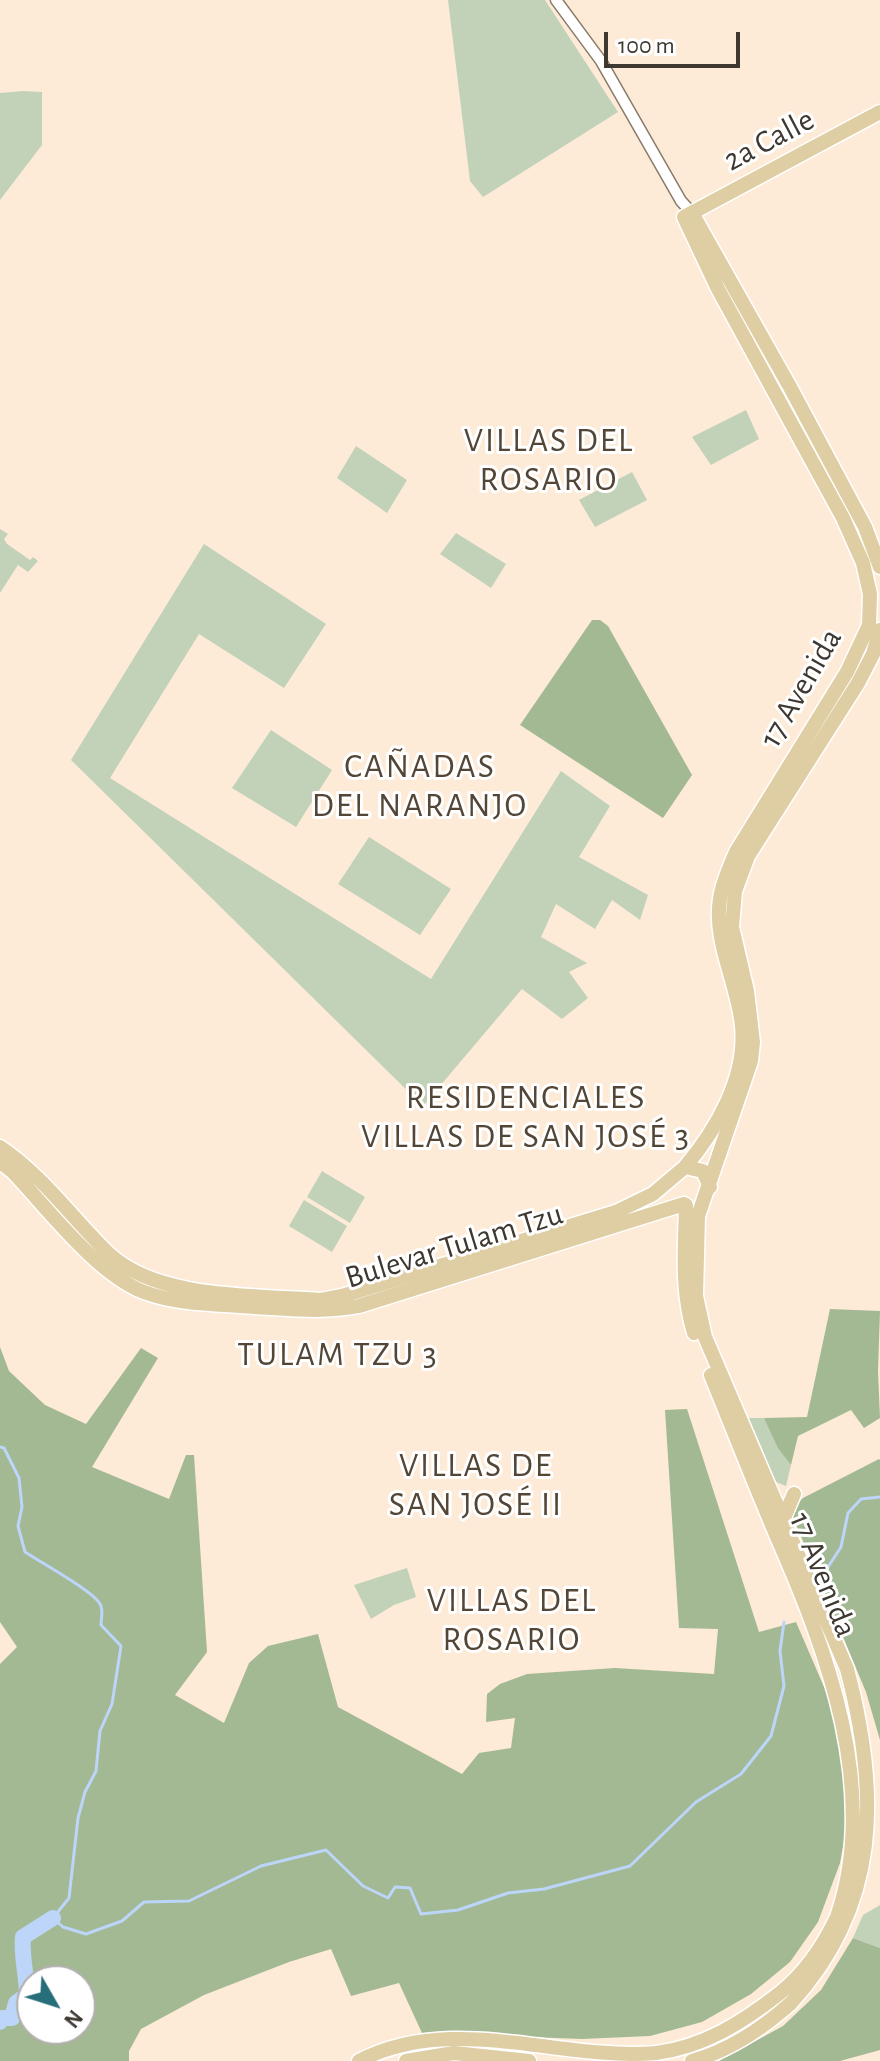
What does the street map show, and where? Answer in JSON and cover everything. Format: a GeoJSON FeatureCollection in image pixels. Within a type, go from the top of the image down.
{"type":"FeatureCollection","features":[{"type":"Feature","properties":{"kind":"main road","name":"2a Calle"},"geometry":{"type":"LineString","coordinates":[[688,215],[880,112]]}},
{"type":"Feature","properties":{"kind":"main road","name":"17 Avenida"},"geometry":{"type":"LineString","coordinates":[[688,215],[720,258],[798,401],[865,527],[880,567]]}},
{"type":"Feature","properties":{"kind":"main road","name":"17 Avenida"},"geometry":{"type":"LineString","coordinates":[[685,1167],[712,1132],[724,1109],[739,1064],[742,1028],[719,926],[720,898],[729,868],[847,672],[869,625],[870,602],[863,563],[843,518],[718,289],[688,215]]}},
{"type":"Feature","properties":{"kind":"main road","name":"17 Avenida"},"geometry":{"type":"LineString","coordinates":[[692,2061],[759,2029],[815,1979],[846,1934],[857,1911],[875,1851],[875,1785],[861,1710],[847,1669],[699,1318],[695,1271],[698,1216],[751,1061],[753,1042],[747,991],[732,927],[735,891],[748,856],[858,683],[873,654],[880,630]]}},
{"type":"Feature","properties":{"kind":"main road","name":"Bulevar Tulam Tzu"},"geometry":{"type":"LineString","coordinates":[[0,1147],[117,1260],[140,1274],[174,1287],[321,1300],[416,1281],[685,1204]]}},
{"type":"Feature","properties":{"kind":"main road","name":"Bulevar Tulam Tzu"},"geometry":{"type":"LineString","coordinates":[[0,1162],[95,1259],[122,1280],[161,1297],[222,1305],[321,1311],[359,1306],[416,1281],[616,1212],[653,1194],[672,1179]]}},
{"type":"Feature","properties":{"kind":"main road"},"geometry":{"type":"LineString","coordinates":[[685,1167],[703,1171],[707,1193],[699,1203],[685,1204],[672,1192],[672,1179],[685,1167]]}},
{"type":"Feature","properties":{"kind":"main road","name":"17 Avenida"},"geometry":{"type":"LineString","coordinates":[[359,2061],[394,2048],[438,2040],[518,2044],[624,2056],[656,2053],[702,2042],[754,2013],[796,1980],[825,1942],[848,1895],[855,1873],[860,1828],[859,1774],[853,1741],[835,1677],[691,1323],[684,1280],[685,1204]]}},
{"type":"Feature","properties":{"kind":"main road"},"geometry":{"type":"LineString","coordinates":[[783,1520],[794,1494]]}},
{"type":"Feature","properties":{"kind":"main road"},"geometry":{"type":"LineString","coordinates":[[406,2061],[454,2053],[529,2061]]}},
{"type":"Feature","properties":{"kind":"street","name":"17 Avenida"},"geometry":{"type":"LineString","coordinates":[[556,0],[601,61],[688,215]]}},
{"type":"Feature","properties":{"kind":"green space"},"geometry":{"type":"Polygon","coordinates":[[[448,0],[545,0],[618,112],[483,197],[470,181],[448,0]]]}},
{"type":"Feature","properties":{"kind":"green space"},"geometry":{"type":"Polygon","coordinates":[[[42,92],[42,145],[0,200],[0,93],[42,92]]]}},
{"type":"Feature","properties":{"kind":"green space"},"geometry":{"type":"Polygon","coordinates":[[[746,410],[759,439],[711,465],[692,437],[746,410]]]}},
{"type":"Feature","properties":{"kind":"green space"},"geometry":{"type":"Polygon","coordinates":[[[356,446],[407,480],[387,513],[337,478],[356,446]]]}},
{"type":"Feature","properties":{"kind":"green space"},"geometry":{"type":"Polygon","coordinates":[[[632,472],[647,500],[595,527],[579,500],[632,472]]]}},
{"type":"Feature","properties":{"kind":"green space"},"geometry":{"type":"Polygon","coordinates":[[[0,529],[8,534],[4,539],[7,544],[30,560],[33,557],[38,561],[28,572],[18,565],[0,593],[0,529]]]}},
{"type":"Feature","properties":{"kind":"green space"},"geometry":{"type":"Polygon","coordinates":[[[456,533],[506,564],[491,588],[440,554],[456,533]]]}},
{"type":"Feature","properties":{"kind":"green space"},"geometry":{"type":"Polygon","coordinates":[[[204,544],[326,624],[284,688],[199,634],[110,778],[431,979],[561,771],[610,806],[579,857],[648,895],[640,920],[612,900],[595,929],[556,904],[541,937],[587,963],[569,972],[588,998],[562,1019],[522,989],[423,1106],[71,760],[204,544]]]}},
{"type":"Feature","properties":{"kind":"green space"},"geometry":{"type":"Polygon","coordinates":[[[592,620],[600,620],[608,626],[692,775],[663,818],[520,725],[592,620]]]}},
{"type":"Feature","properties":{"kind":"green space"},"geometry":{"type":"Polygon","coordinates":[[[271,730],[332,770],[296,827],[232,788],[271,730]]]}},
{"type":"Feature","properties":{"kind":"green space"},"geometry":{"type":"Polygon","coordinates":[[[369,837],[451,889],[420,935],[338,884],[369,837]]]}},
{"type":"Feature","properties":{"kind":"green space"},"geometry":{"type":"Polygon","coordinates":[[[322,1171],[365,1197],[350,1223],[307,1197],[322,1171]]]}},
{"type":"Feature","properties":{"kind":"green space"},"geometry":{"type":"Polygon","coordinates":[[[304,1200],[347,1226],[332,1252],[289,1226],[304,1200]]]}},
{"type":"Feature","properties":{"kind":"green space"},"geometry":{"type":"Polygon","coordinates":[[[830,1309],[880,1311],[880,1418],[864,1428],[851,1410],[798,1436],[791,1465],[778,1448],[764,1418],[807,1417],[830,1309]]]}},
{"type":"Feature","properties":{"kind":"green space"},"geometry":{"type":"Polygon","coordinates":[[[0,1347],[9,1371],[45,1405],[86,1424],[141,1348],[158,1358],[92,1467],[169,1499],[186,1455],[194,1455],[207,1652],[175,1695],[224,1723],[249,1663],[268,1646],[318,1634],[338,1707],[462,1774],[479,1753],[511,1748],[515,1718],[486,1722],[487,1694],[500,1684],[527,1674],[615,1668],[714,1674],[718,1629],[679,1628],[665,1410],[687,1409],[759,1632],[796,1622],[846,1738],[852,1797],[840,1863],[818,1922],[790,1962],[751,1994],[702,2022],[650,2036],[582,2039],[422,2033],[399,1983],[351,1996],[331,1949],[204,1995],[141,2029],[129,2051],[129,2061],[0,2061],[0,1664],[17,1647],[0,1622],[0,1347]]]}},
{"type":"Feature","properties":{"kind":"green space"},"geometry":{"type":"Polygon","coordinates":[[[749,1418],[764,1418],[791,1465],[786,1486],[776,1482],[749,1418]]]}},
{"type":"Feature","properties":{"kind":"green space"},"geometry":{"type":"Polygon","coordinates":[[[879,1459],[880,1740],[866,1692],[790,1510],[803,1498],[879,1459]]]}},
{"type":"Feature","properties":{"kind":"green space"},"geometry":{"type":"Polygon","coordinates":[[[407,1568],[416,1597],[394,1605],[371,1619],[354,1585],[407,1568]]]}},
{"type":"Feature","properties":{"kind":"green space"},"geometry":{"type":"Polygon","coordinates":[[[880,1905],[880,1948],[853,1938],[863,1915],[880,1905]]]}},
{"type":"Feature","properties":{"kind":"green space"},"geometry":{"type":"Polygon","coordinates":[[[853,1938],[880,1948],[880,2050],[840,2061],[719,2061],[783,2026],[821,1990],[853,1938]]]}},
{"type":"Feature","properties":{"kind":"waterway"},"geometry":{"type":"LineString","coordinates":[[0,1447],[4,1448],[19,1478],[22,1507],[18,1526],[25,1552],[97,1600],[102,1608],[101,1625],[121,1646],[112,1704],[100,1731],[96,1771],[85,1792],[78,1818],[69,1898],[53,1918],[63,1927],[86,1934],[122,1921],[144,1902],[189,1901],[261,1866],[326,1850],[363,1886],[388,1898],[395,1887],[410,1888],[421,1914],[458,1910],[508,1893],[544,1889],[630,1866],[696,1802],[741,1774],[771,1736],[784,1686],[780,1651],[784,1622]]}},
{"type":"Feature","properties":{"kind":"waterway"},"geometry":{"type":"LineString","coordinates":[[828,1567],[841,1547],[848,1513],[861,1499],[880,1497]]}},
{"type":"Feature","properties":{"kind":"waterway"},"geometry":{"type":"LineString","coordinates":[[0,2022],[2,2018],[12,2018],[16,2003],[27,1995],[23,1937],[53,1918]]}},
{"type":"Feature","properties":{"kind":"district","name":"VILLAS DEL ROSARIO"},"geometry":{"type":"Point","coordinates":[549,460]}},
{"type":"Feature","properties":{"kind":"district","name":"CAÑADAS DEL NARANJO"},"geometry":{"type":"Point","coordinates":[420,786]}},
{"type":"Feature","properties":{"kind":"district","name":"RESIDENCIALES VILLAS DE SAN JOSÉ 3"},"geometry":{"type":"Point","coordinates":[526,1118]}},
{"type":"Feature","properties":{"kind":"district","name":"TULAM TZU 3"},"geometry":{"type":"Point","coordinates":[338,1355]}},
{"type":"Feature","properties":{"kind":"district","name":"VILLAS DE SAN JOSÉ II"},"geometry":{"type":"Point","coordinates":[476,1486]}},
{"type":"Feature","properties":{"kind":"district","name":"VILLAS DEL ROSARIO"},"geometry":{"type":"Point","coordinates":[512,1620]}}]}
